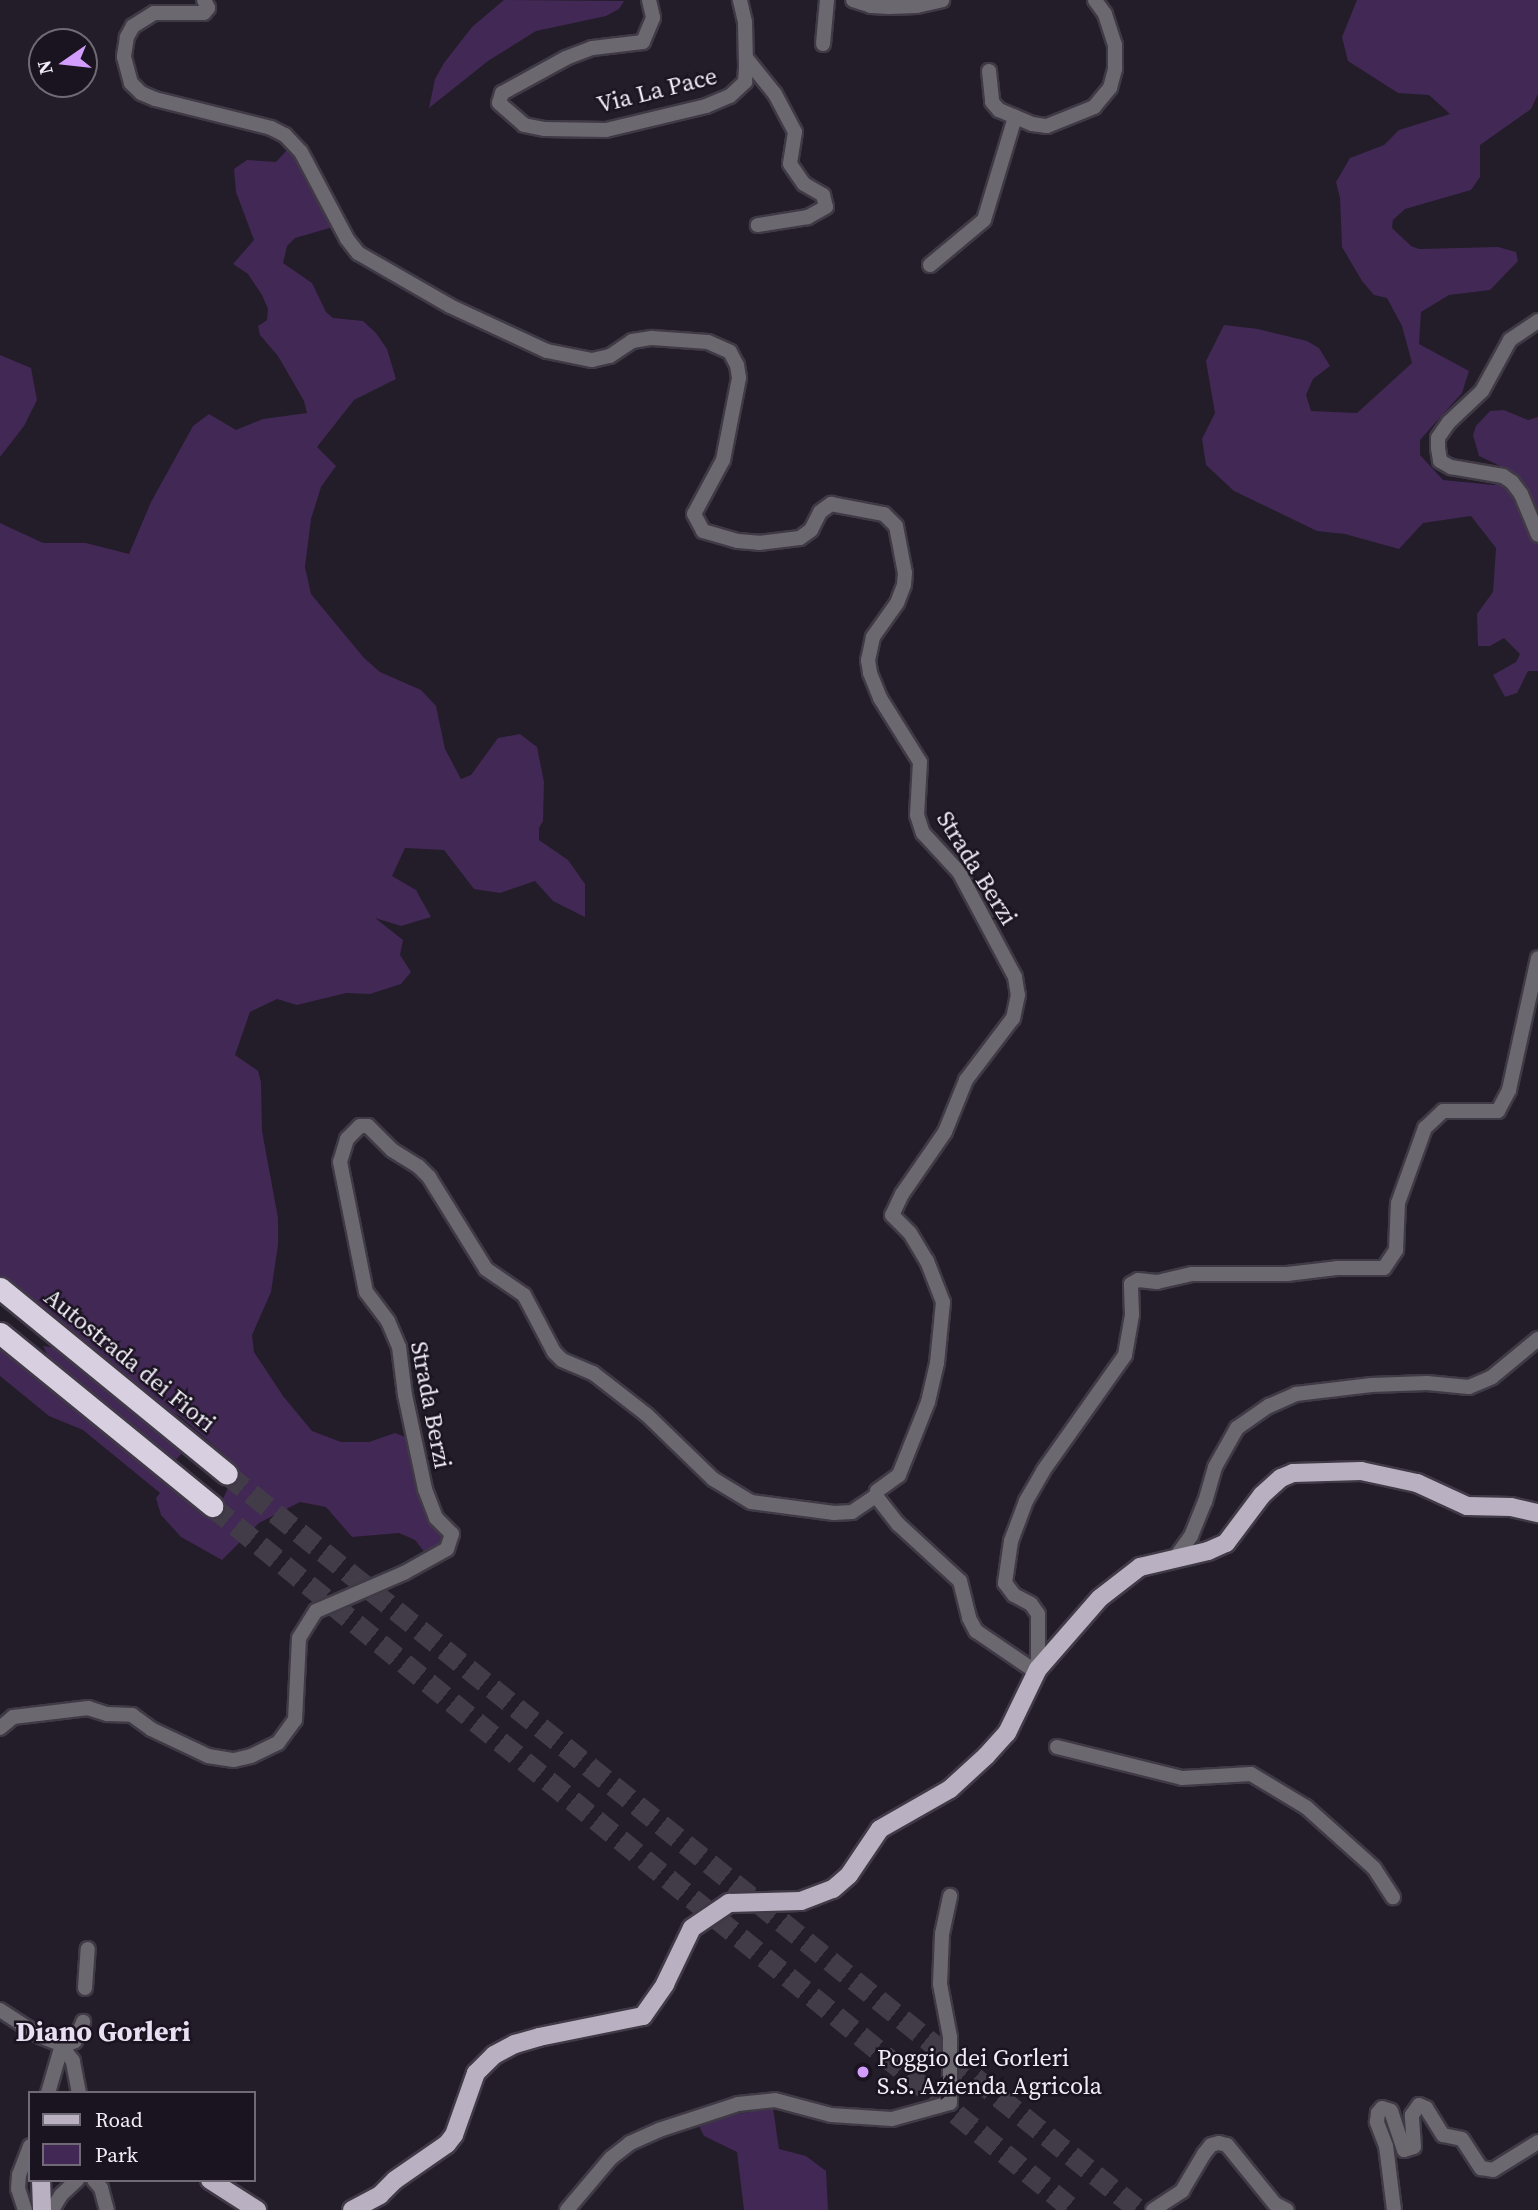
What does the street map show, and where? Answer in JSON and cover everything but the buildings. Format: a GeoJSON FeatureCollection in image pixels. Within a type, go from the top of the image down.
{"type":"FeatureCollection","features":[{"type":"Feature","properties":{"kind":"highway","name":"Autostrada dei Fiori"},"geometry":{"type":"LineString","coordinates":[[0,1288],[227,1474]]}},
{"type":"Feature","properties":{"kind":"highway"},"geometry":{"type":"LineString","coordinates":[[0,1333],[212,1506]]}},
{"type":"Feature","properties":{"kind":"main road"},"geometry":{"type":"LineString","coordinates":[[352,2210],[380,2195],[394,2180],[447,2144],[454,2135],[476,2073],[494,2055],[515,2044],[540,2037],[643,2016],[665,1984],[692,1928],[729,1903],[802,1901],[833,1889],[849,1875],[880,1829],[950,1789],[986,1756],[1007,1733],[1037,1671],[1080,1618],[1124,1577],[1140,1567],[1208,1552],[1226,1543],[1262,1495],[1281,1478],[1293,1473],[1335,1470],[1387,1475],[1417,1483],[1467,1506],[1511,1507],[1538,1513]]}},
{"type":"Feature","properties":{"kind":"main road"},"geometry":{"type":"LineString","coordinates":[[41,2182],[42,2210]]}},
{"type":"Feature","properties":{"kind":"main road"},"geometry":{"type":"LineString","coordinates":[[213,2182],[257,2210]]}},
{"type":"Feature","properties":{"kind":"street","name":"Strada Berzi"},"geometry":{"type":"LineString","coordinates":[[0,1728],[13,1717],[88,1708],[107,1714],[132,1714],[151,1729],[208,1756],[233,1760],[251,1756],[278,1743],[295,1720],[299,1638],[316,1611],[404,1573],[447,1549],[452,1534],[436,1518],[425,1489],[405,1395],[400,1347],[388,1321],[366,1292],[340,1162],[347,1139],[360,1126],[368,1126],[392,1150],[418,1166],[429,1177],[486,1269],[524,1295],[554,1352],[562,1360],[593,1373],[648,1415],[713,1479],[751,1502],[834,1513],[852,1512],[876,1496],[877,1490],[899,1475],[928,1402],[937,1363],[943,1303],[927,1261],[910,1233],[892,1215],[902,1194],[929,1159],[945,1132],[967,1080],[1013,1017],[1018,986],[997,940],[959,872],[923,833],[918,815],[920,762],[880,698],[870,673],[873,637],[897,603],[904,585],[905,573],[895,526],[884,514],[831,504],[820,512],[806,535],[759,543],[721,539],[703,531],[695,521],[696,508],[726,450],[739,378],[737,365],[724,347],[676,339],[642,338],[610,356],[592,360],[547,351],[450,306],[358,253],[347,239],[301,152],[285,135],[271,128],[155,99],[141,93],[131,83],[124,57],[127,37],[133,26],[155,13],[204,13],[208,8],[204,0]]}},
{"type":"Feature","properties":{"kind":"street","name":"Via La Pace"},"geometry":{"type":"LineString","coordinates":[[649,0],[653,18],[643,42],[592,48],[566,58],[502,93],[499,103],[524,125],[544,129],[606,130],[706,106],[730,96],[745,82],[745,22],[740,0]]}},
{"type":"Feature","properties":{"kind":"street"},"geometry":{"type":"LineString","coordinates":[[823,44],[827,0]]}},
{"type":"Feature","properties":{"kind":"street"},"geometry":{"type":"LineString","coordinates":[[853,0],[871,6],[889,7],[917,6],[942,0]]}},
{"type":"Feature","properties":{"kind":"street"},"geometry":{"type":"LineString","coordinates":[[989,71],[992,102],[999,110],[1032,124],[1047,125],[1094,107],[1110,88],[1115,69],[1115,45],[1105,14],[1095,0]]}},
{"type":"Feature","properties":{"kind":"street"},"geometry":{"type":"LineString","coordinates":[[746,58],[775,94],[796,132],[790,163],[804,184],[823,195],[826,207],[808,217],[758,225]]}},
{"type":"Feature","properties":{"kind":"street"},"geometry":{"type":"LineString","coordinates":[[930,265],[984,220],[1015,117]]}},
{"type":"Feature","properties":{"kind":"street"},"geometry":{"type":"LineString","coordinates":[[1538,321],[1510,340],[1482,391],[1449,422],[1438,438],[1440,461],[1451,467],[1503,476],[1512,482],[1521,494],[1538,535]]}},
{"type":"Feature","properties":{"kind":"street"},"geometry":{"type":"LineString","coordinates":[[1037,1671],[1038,1614],[1031,1604],[1014,1595],[1005,1583],[1011,1541],[1026,1502],[1043,1471],[1125,1355],[1132,1315],[1131,1284],[1138,1280],[1157,1282],[1203,1274],[1287,1275],[1337,1268],[1384,1268],[1396,1250],[1398,1203],[1425,1128],[1443,1111],[1499,1111],[1509,1090],[1538,958]]}},
{"type":"Feature","properties":{"kind":"street"},"geometry":{"type":"LineString","coordinates":[[1175,1558],[1191,1536],[1205,1502],[1215,1466],[1237,1428],[1269,1406],[1296,1394],[1371,1385],[1427,1383],[1469,1387],[1492,1377],[1538,1339]]}},
{"type":"Feature","properties":{"kind":"street"},"geometry":{"type":"LineString","coordinates":[[876,1496],[898,1524],[960,1581],[969,1618],[976,1631],[1037,1671]]}},
{"type":"Feature","properties":{"kind":"street"},"geometry":{"type":"LineString","coordinates":[[1057,1746],[1182,1778],[1251,1774],[1306,1807],[1374,1868],[1393,1896]]}},
{"type":"Feature","properties":{"kind":"street"},"geometry":{"type":"LineString","coordinates":[[568,2210],[611,2158],[630,2143],[659,2130],[738,2104],[775,2101],[831,2115],[892,2119],[950,2104],[950,2037],[940,1984],[942,1934],[950,1896]]}},
{"type":"Feature","properties":{"kind":"street"},"geometry":{"type":"LineString","coordinates":[[85,1988],[88,1949]]}},
{"type":"Feature","properties":{"kind":"street"},"geometry":{"type":"LineString","coordinates":[[0,2010],[62,2047],[73,2061],[79,2091]]}},
{"type":"Feature","properties":{"kind":"street"},"geometry":{"type":"LineString","coordinates":[[49,2091],[62,2047],[75,2041],[83,2022]]}},
{"type":"Feature","properties":{"kind":"street"},"geometry":{"type":"LineString","coordinates":[[1394,2210],[1386,2146],[1377,2122],[1382,2108],[1391,2110],[1404,2150],[1415,2147],[1412,2116],[1414,2108],[1419,2105],[1426,2108],[1443,2135],[1462,2139],[1482,2168],[1493,2169],[1538,2141]]}},
{"type":"Feature","properties":{"kind":"street"},"geometry":{"type":"LineString","coordinates":[[1153,2210],[1182,2191],[1204,2154],[1211,2145],[1219,2143],[1227,2145],[1275,2204],[1287,2210]]}},
{"type":"Feature","properties":{"kind":"street"},"geometry":{"type":"LineString","coordinates":[[25,2210],[18,2189],[19,2175],[28,2151]]}},
{"type":"Feature","properties":{"kind":"street"},"geometry":{"type":"LineString","coordinates":[[51,2210],[61,2195],[75,2182]]}},
{"type":"Feature","properties":{"kind":"street"},"geometry":{"type":"LineString","coordinates":[[96,2182],[101,2188],[107,2210]]}},
{"type":"Feature","properties":{"kind":"green space"},"geometry":{"type":"Polygon","coordinates":[[[504,0],[624,1],[619,9],[606,16],[536,31],[488,61],[429,108],[435,79],[444,63],[472,27],[504,0]]]}},
{"type":"Feature","properties":{"kind":"green space"},"geometry":{"type":"Polygon","coordinates":[[[1357,0],[1538,0],[1538,94],[1531,109],[1480,145],[1480,177],[1471,190],[1405,209],[1393,220],[1392,228],[1411,246],[1419,249],[1498,247],[1516,252],[1518,261],[1490,290],[1449,295],[1421,312],[1419,344],[1469,371],[1462,393],[1420,440],[1420,455],[1443,480],[1494,485],[1512,477],[1513,472],[1479,456],[1473,435],[1476,426],[1490,411],[1504,410],[1528,420],[1538,417],[1538,671],[1528,671],[1517,693],[1505,697],[1493,675],[1516,662],[1520,654],[1504,638],[1490,646],[1478,646],[1477,614],[1493,592],[1496,548],[1471,516],[1423,523],[1399,549],[1345,534],[1317,531],[1234,491],[1206,465],[1202,439],[1215,413],[1206,361],[1224,325],[1258,329],[1307,341],[1319,348],[1330,366],[1313,379],[1306,395],[1311,411],[1357,413],[1412,363],[1402,326],[1387,298],[1374,295],[1362,281],[1342,247],[1340,198],[1336,182],[1350,158],[1384,145],[1399,130],[1450,114],[1429,95],[1398,93],[1348,61],[1342,37],[1357,0]]]}},
{"type":"Feature","properties":{"kind":"green space"},"geometry":{"type":"Polygon","coordinates":[[[287,146],[300,159],[333,227],[295,238],[287,246],[283,263],[312,283],[326,312],[333,318],[363,321],[376,333],[387,349],[396,379],[354,400],[317,447],[336,466],[321,487],[311,519],[305,567],[311,594],[364,658],[380,672],[421,690],[436,706],[445,749],[461,779],[471,775],[498,738],[520,734],[537,747],[544,782],[543,821],[539,828],[539,840],[568,860],[585,884],[585,917],[553,901],[535,881],[500,893],[474,889],[444,850],[405,848],[392,876],[416,890],[431,917],[401,926],[375,918],[403,940],[400,955],[411,972],[401,984],[370,994],[346,993],[297,1005],[277,999],[250,1012],[235,1055],[258,1071],[261,1082],[262,1131],[278,1218],[278,1245],[271,1292],[252,1335],[254,1352],[283,1396],[312,1431],[341,1442],[369,1442],[395,1433],[410,1439],[432,1518],[445,1540],[426,1554],[415,1540],[399,1533],[352,1537],[326,1507],[300,1502],[259,1523],[222,1560],[181,1537],[161,1515],[156,1498],[160,1493],[83,1430],[49,1416],[0,1376],[0,1348],[37,1378],[52,1384],[203,1512],[209,1516],[221,1503],[237,1468],[229,1459],[181,1417],[147,1398],[0,1276],[0,523],[43,543],[86,543],[129,554],[151,502],[193,426],[209,414],[236,430],[263,419],[307,413],[304,401],[278,356],[260,335],[258,326],[267,320],[268,309],[262,295],[248,274],[233,264],[254,240],[236,192],[234,169],[247,160],[276,162],[287,150],[287,146]]]}},
{"type":"Feature","properties":{"kind":"green space"},"geometry":{"type":"Polygon","coordinates":[[[0,355],[31,368],[37,400],[24,426],[0,457],[0,355]]]}},
{"type":"Feature","properties":{"kind":"green space"},"geometry":{"type":"Polygon","coordinates":[[[43,1346],[65,1349],[187,1448],[171,1465],[52,1366],[43,1346]]]}},
{"type":"Feature","properties":{"kind":"green space"},"geometry":{"type":"Polygon","coordinates":[[[773,2108],[779,2149],[806,2156],[826,2171],[828,2210],[744,2210],[737,2152],[704,2136],[699,2126],[700,2122],[708,2119],[773,2108]]]}},
{"type":"Feature","properties":{"kind":"tunnel"},"geometry":{"type":"LineString","coordinates":[[227,1474],[1139,2210]]}},
{"type":"Feature","properties":{"kind":"tunnel"},"geometry":{"type":"LineString","coordinates":[[212,1506],[1074,2210]]}},
{"type":"Feature","properties":{"kind":"place","name":"Poggio dei Gorleri S.S. Azienda Agricola"},"geometry":{"type":"Point","coordinates":[863,2072]}},
{"type":"Feature","properties":{"kind":"district","name":"Diano Gorleri"},"geometry":{"type":"Point","coordinates":[103,2031]}}]}
